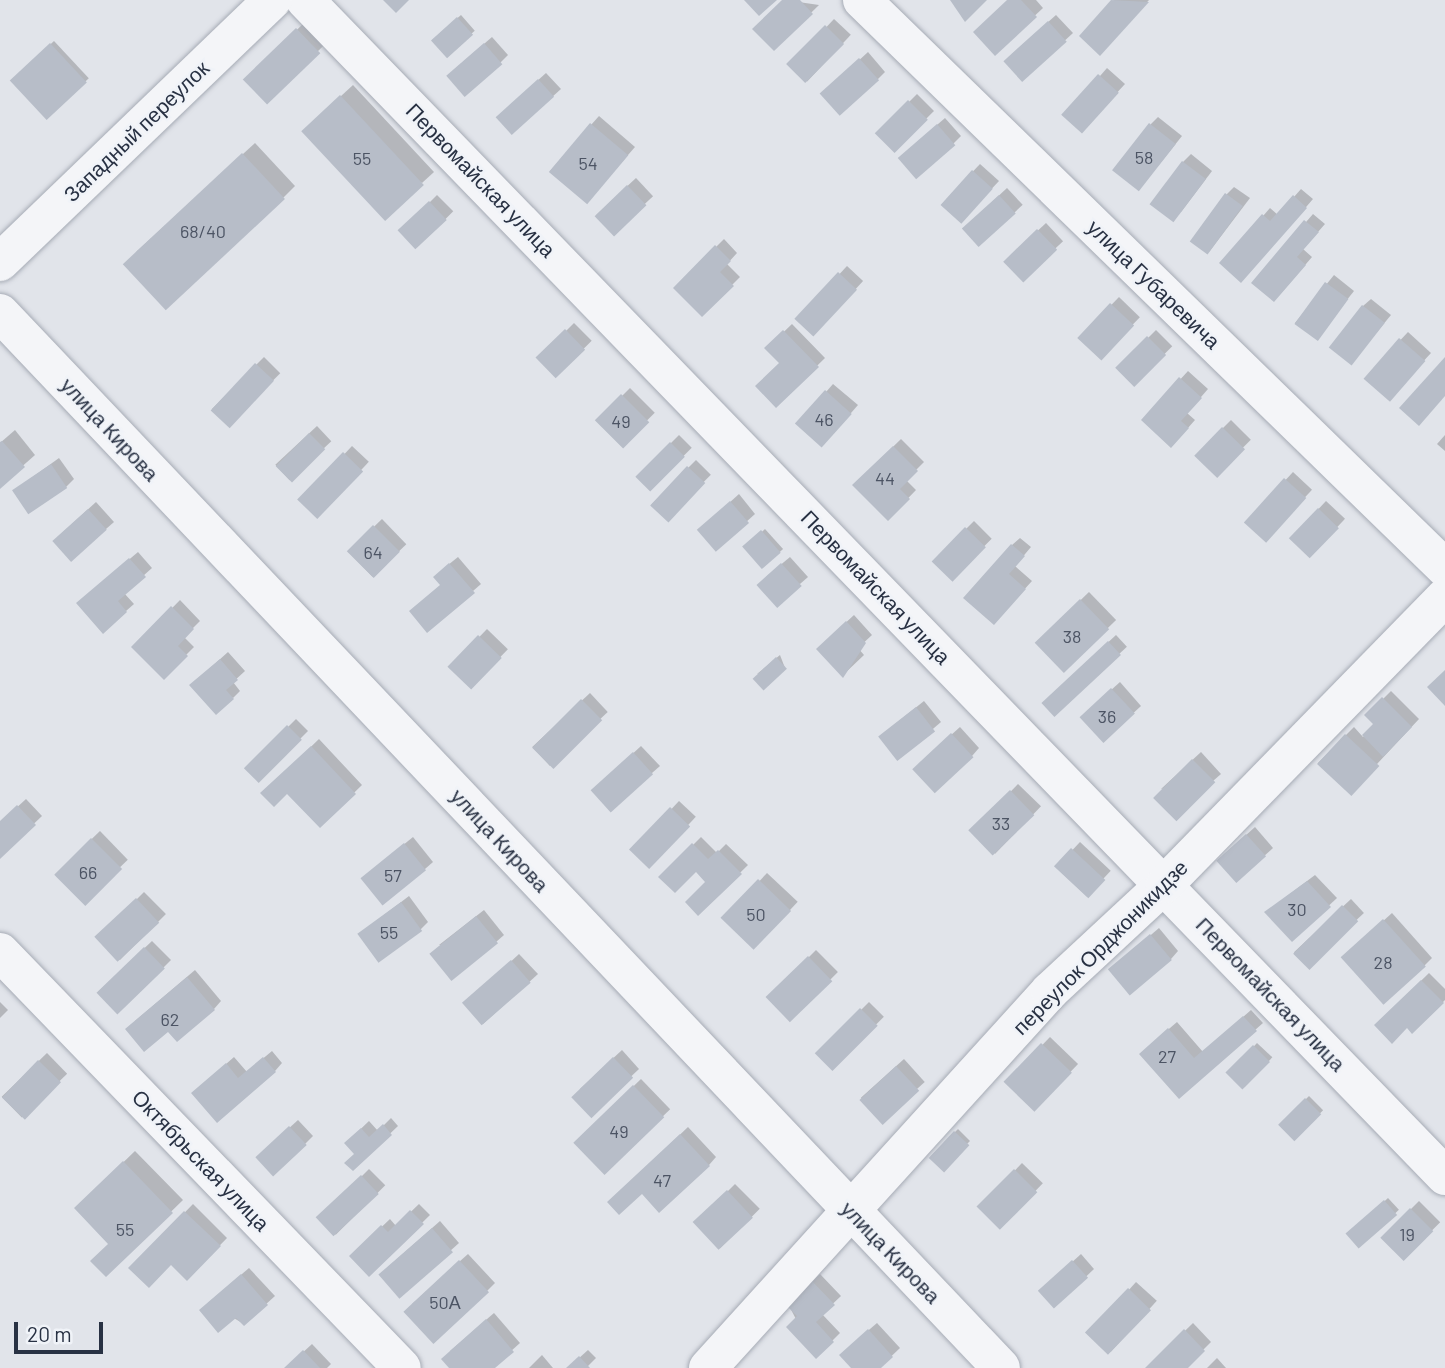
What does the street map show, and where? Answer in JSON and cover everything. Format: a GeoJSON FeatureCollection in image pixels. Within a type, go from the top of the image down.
{"type":"FeatureCollection","features":[{"type":"Feature","properties":{"kind":"street","name":"Западный переулок"},"geometry":{"type":"LineString","coordinates":[[0,262],[272,0]]}},
{"type":"Feature","properties":{"kind":"street","name":"Первомайская улица"},"geometry":{"type":"LineString","coordinates":[[305,0],[1165,884],[1445,1176]]}},
{"type":"Feature","properties":{"kind":"street","name":"улица Губаревича"},"geometry":{"type":"LineString","coordinates":[[862,0],[1445,568]]}},
{"type":"Feature","properties":{"kind":"street","name":"улица Кирова"},"geometry":{"type":"LineString","coordinates":[[0,313],[1001,1368]]}},
{"type":"Feature","properties":{"kind":"street","name":"переулок Орджоникидзе"},"geometry":{"type":"LineString","coordinates":[[708,1368],[853,1213],[1050,990],[1165,884],[1445,597]]}},
{"type":"Feature","properties":{"kind":"street","name":"Октябрьская улица"},"geometry":{"type":"LineString","coordinates":[[0,952],[402,1368]]}},
{"type":"Feature","properties":{"kind":"building"},"geometry":{"type":"Polygon","coordinates":[[[383,0],[409,0],[396,13],[383,0]]]}},
{"type":"Feature","properties":{"kind":"building"},"geometry":{"type":"Polygon","coordinates":[[[744,0],[777,0],[759,16],[744,0]]]}},
{"type":"Feature","properties":{"kind":"building"},"geometry":{"type":"Polygon","coordinates":[[[782,0],[800,0],[813,14],[774,51],[752,29],[782,0]]]}},
{"type":"Feature","properties":{"kind":"building"},"geometry":{"type":"Polygon","coordinates":[[[950,0],[987,0],[965,22],[950,0]]]}},
{"type":"Feature","properties":{"kind":"building"},"geometry":{"type":"Polygon","coordinates":[[[1007,0],[1021,0],[1037,17],[995,56],[973,32],[1007,0]]]}},
{"type":"Feature","properties":{"kind":"building"},"geometry":{"type":"Polygon","coordinates":[[[1111,0],[1149,2],[1100,56],[1079,36],[1111,0]]]}},
{"type":"Feature","properties":{"kind":"building"},"geometry":{"type":"Polygon","coordinates":[[[457,17],[473,35],[447,58],[431,40],[457,17]]]}},
{"type":"Feature","properties":{"kind":"building"},"geometry":{"type":"Polygon","coordinates":[[[1048,21],[1067,42],[1022,82],[1003,61],[1048,21]]]}},
{"type":"Feature","properties":{"kind":"building"},"geometry":{"type":"Polygon","coordinates":[[[825,25],[844,44],[805,83],[786,64],[825,25]]]}},
{"type":"Feature","properties":{"kind":"building"},"geometry":{"type":"Polygon","coordinates":[[[296,28],[320,53],[267,105],[243,79],[296,28]]]}},
{"type":"Feature","properties":{"kind":"building"},"geometry":{"type":"Polygon","coordinates":[[[50,43],[87,82],[47,120],[10,81],[50,43]]]}},
{"type":"Feature","properties":{"kind":"building"},"geometry":{"type":"Polygon","coordinates":[[[484,43],[502,64],[465,97],[446,76],[484,43]]]}},
{"type":"Feature","properties":{"kind":"building"},"geometry":{"type":"Polygon","coordinates":[[[859,58],[879,80],[840,116],[820,93],[859,58]]]}},
{"type":"Feature","properties":{"kind":"building"},"geometry":{"type":"Polygon","coordinates":[[[1098,74],[1119,93],[1082,134],[1061,115],[1098,74]]]}},
{"type":"Feature","properties":{"kind":"building"},"geometry":{"type":"Polygon","coordinates":[[[538,79],[554,97],[512,135],[496,117],[538,79]]]}},
{"type":"Feature","properties":{"kind":"building"},"geometry":{"type":"Polygon","coordinates":[[[340,95],[424,185],[385,221],[301,131],[340,95]]]}},
{"type":"Feature","properties":{"kind":"building"},"geometry":{"type":"Polygon","coordinates":[[[908,100],[928,120],[895,153],[875,133],[908,100]]]}},
{"type":"Feature","properties":{"kind":"building"},"geometry":{"type":"Polygon","coordinates":[[[590,123],[628,155],[587,204],[549,172],[590,123]]]}},
{"type":"Feature","properties":{"kind":"building"},"geometry":{"type":"Polygon","coordinates":[[[1149,123],[1176,144],[1139,191],[1112,170],[1149,123]]]}},
{"type":"Feature","properties":{"kind":"building"},"geometry":{"type":"Polygon","coordinates":[[[937,124],[955,145],[916,179],[898,158],[937,124]]]}},
{"type":"Feature","properties":{"kind":"building"},"geometry":{"type":"Polygon","coordinates":[[[242,153],[285,199],[166,310],[123,264],[242,153]]]}},
{"type":"Feature","properties":{"kind":"building"},"geometry":{"type":"Polygon","coordinates":[[[1182,161],[1206,179],[1173,222],[1150,204],[1182,161]]]}},
{"type":"Feature","properties":{"kind":"building"},"geometry":{"type":"Polygon","coordinates":[[[972,170],[993,189],[961,224],[941,205],[972,170]]]}},
{"type":"Feature","properties":{"kind":"building"},"geometry":{"type":"Polygon","coordinates":[[[627,185],[646,205],[614,236],[595,216],[627,185]]]}},
{"type":"Feature","properties":{"kind":"building"},"geometry":{"type":"Polygon","coordinates":[[[1225,193],[1243,206],[1208,254],[1190,242],[1225,193]]]}},
{"type":"Feature","properties":{"kind":"building"},"geometry":{"type":"Polygon","coordinates":[[[999,195],[1016,214],[979,247],[962,228],[999,195]]]}},
{"type":"Feature","properties":{"kind":"building"},"geometry":{"type":"Polygon","coordinates":[[[1293,195],[1307,208],[1241,283],[1219,263],[1262,214],[1270,221],[1293,195]]]}},
{"type":"Feature","properties":{"kind":"building"},"geometry":{"type":"Polygon","coordinates":[[[429,201],[447,220],[415,249],[398,230],[429,201]]]}},
{"type":"Feature","properties":{"kind":"building"},"geometry":{"type":"Polygon","coordinates":[[[1304,220],[1319,232],[1297,257],[1306,265],[1274,302],[1251,283],[1304,220]]]}},
{"type":"Feature","properties":{"kind":"building"},"geometry":{"type":"Polygon","coordinates":[[[1037,229],[1057,250],[1023,283],[1003,262],[1037,229]]]}},
{"type":"Feature","properties":{"kind":"building"},"geometry":{"type":"Polygon","coordinates":[[[715,245],[731,261],[720,272],[734,286],[702,317],[673,288],[715,245]]]}},
{"type":"Feature","properties":{"kind":"building"},"geometry":{"type":"Polygon","coordinates":[[[838,272],[857,290],[813,337],[794,319],[838,272]]]}},
{"type":"Feature","properties":{"kind":"building"},"geometry":{"type":"Polygon","coordinates":[[[1325,282],[1348,299],[1318,341],[1294,324],[1325,282]]]}},
{"type":"Feature","properties":{"kind":"building"},"geometry":{"type":"Polygon","coordinates":[[[1110,303],[1134,326],[1101,361],[1077,338],[1110,303]]]}},
{"type":"Feature","properties":{"kind":"building"},"geometry":{"type":"Polygon","coordinates":[[[1362,305],[1385,323],[1352,365],[1329,348],[1362,305]]]}},
{"type":"Feature","properties":{"kind":"building"},"geometry":{"type":"Polygon","coordinates":[[[565,329],[585,350],[556,378],[536,357],[565,329]]]}},
{"type":"Feature","properties":{"kind":"building"},"geometry":{"type":"Polygon","coordinates":[[[783,330],[819,367],[776,408],[755,386],[779,363],[764,348],[783,330]]]}},
{"type":"Feature","properties":{"kind":"building"},"geometry":{"type":"Polygon","coordinates":[[[1147,336],[1166,355],[1134,387],[1115,368],[1147,336]]]}},
{"type":"Feature","properties":{"kind":"building"},"geometry":{"type":"Polygon","coordinates":[[[1399,338],[1425,361],[1390,402],[1364,379],[1399,338]]]}},
{"type":"Feature","properties":{"kind":"building"},"geometry":{"type":"Polygon","coordinates":[[[1445,357],[1445,396],[1419,426],[1399,408],[1445,357]]]}},
{"type":"Feature","properties":{"kind":"building"},"geometry":{"type":"Polygon","coordinates":[[[255,363],[274,381],[230,428],[211,411],[255,363]]]}},
{"type":"Feature","properties":{"kind":"building"},"geometry":{"type":"Polygon","coordinates":[[[1179,377],[1202,398],[1181,421],[1189,428],[1171,448],[1141,420],[1179,377]]]}},
{"type":"Feature","properties":{"kind":"building"},"geometry":{"type":"Polygon","coordinates":[[[825,390],[852,414],[822,448],[795,423],[825,390]]]}},
{"type":"Feature","properties":{"kind":"building"},"geometry":{"type":"Polygon","coordinates":[[[621,394],[649,422],[623,448],[595,420],[621,394]]]}},
{"type":"Feature","properties":{"kind":"building"},"geometry":{"type":"Polygon","coordinates":[[[1222,427],[1245,449],[1217,478],[1194,456],[1222,427]]]}},
{"type":"Feature","properties":{"kind":"building"},"geometry":{"type":"Polygon","coordinates":[[[309,433],[325,449],[292,482],[276,466],[309,433]]]}},
{"type":"Feature","properties":{"kind":"building"},"geometry":{"type":"Polygon","coordinates":[[[2,441],[25,467],[0,489],[0,442],[2,441]]]}},
{"type":"Feature","properties":{"kind":"building"},"geometry":{"type":"Polygon","coordinates":[[[670,442],[685,457],[650,491],[635,477],[670,442]]]}},
{"type":"Feature","properties":{"kind":"building"},"geometry":{"type":"Polygon","coordinates":[[[893,446],[918,471],[900,489],[910,499],[888,521],[852,485],[893,446]]]}},
{"type":"Feature","properties":{"kind":"building"},"geometry":{"type":"Polygon","coordinates":[[[343,452],[363,471],[317,519],[297,499],[343,452]]]}},
{"type":"Feature","properties":{"kind":"building"},"geometry":{"type":"Polygon","coordinates":[[[51,464],[67,488],[28,514],[12,490],[51,464]]]}},
{"type":"Feature","properties":{"kind":"building"},"geometry":{"type":"Polygon","coordinates":[[[687,466],[705,483],[668,523],[650,505],[687,466]]]}},
{"type":"Feature","properties":{"kind":"building"},"geometry":{"type":"Polygon","coordinates":[[[1284,478],[1306,498],[1266,543],[1244,523],[1284,478]]]}},
{"type":"Feature","properties":{"kind":"building"},"geometry":{"type":"Polygon","coordinates":[[[730,501],[749,523],[716,552],[697,530],[730,501]]]}},
{"type":"Feature","properties":{"kind":"building"},"geometry":{"type":"Polygon","coordinates":[[[1318,508],[1339,528],[1310,558],[1289,538],[1318,508]]]}},
{"type":"Feature","properties":{"kind":"building"},"geometry":{"type":"Polygon","coordinates":[[[88,509],[107,530],[71,562],[52,541],[88,509]]]}},
{"type":"Feature","properties":{"kind":"building"},"geometry":{"type":"Polygon","coordinates":[[[373,525],[400,552],[374,578],[347,551],[373,525]]]}},
{"type":"Feature","properties":{"kind":"building"},"geometry":{"type":"Polygon","coordinates":[[[965,527],[986,547],[953,582],[932,562],[965,527]]]}},
{"type":"Feature","properties":{"kind":"building"},"geometry":{"type":"Polygon","coordinates":[[[761,530],[781,553],[762,569],[742,546],[761,530]]]}},
{"type":"Feature","properties":{"kind":"building"},"geometry":{"type":"Polygon","coordinates":[[[1011,544],[1025,556],[1009,574],[1026,589],[994,625],[963,598],[1011,544]]]}},
{"type":"Feature","properties":{"kind":"building"},"geometry":{"type":"Polygon","coordinates":[[[129,558],[146,577],[118,601],[127,612],[103,634],[76,603],[129,558]]]}},
{"type":"Feature","properties":{"kind":"building"},"geometry":{"type":"Polygon","coordinates":[[[449,563],[475,593],[427,633],[409,611],[440,585],[433,577],[449,563]]]}},
{"type":"Feature","properties":{"kind":"building"},"geometry":{"type":"Polygon","coordinates":[[[781,563],[802,586],[777,608],[756,585],[781,563]]]}},
{"type":"Feature","properties":{"kind":"building"},"geometry":{"type":"Polygon","coordinates":[[[1080,599],[1109,629],[1064,673],[1035,643],[1080,599]]]}},
{"type":"Feature","properties":{"kind":"building"},"geometry":{"type":"Polygon","coordinates":[[[171,606],[194,629],[178,646],[188,656],[164,680],[131,647],[171,606]]]}},
{"type":"Feature","properties":{"kind":"building"},"geometry":{"type":"Polygon","coordinates":[[[846,621],[866,643],[843,678],[816,649],[846,621]]]}},
{"type":"Feature","properties":{"kind":"building"},"geometry":{"type":"Polygon","coordinates":[[[478,635],[502,658],[471,690],[447,667],[478,635]]]}},
{"type":"Feature","properties":{"kind":"building"},"geometry":{"type":"Polygon","coordinates":[[[1108,641],[1121,655],[1054,717],[1041,703],[1108,641]]]}},
{"type":"Feature","properties":{"kind":"building"},"geometry":{"type":"Polygon","coordinates":[[[776,657],[787,669],[764,691],[753,679],[776,657]]]}},
{"type":"Feature","properties":{"kind":"building"},"geometry":{"type":"Polygon","coordinates":[[[220,659],[238,680],[226,690],[234,699],[216,715],[189,685],[220,659]]]}},
{"type":"Feature","properties":{"kind":"building"},"geometry":{"type":"Polygon","coordinates":[[[1445,670],[1445,706],[1427,687],[1445,670]]]}},
{"type":"Feature","properties":{"kind":"building"},"geometry":{"type":"Polygon","coordinates":[[[1111,688],[1135,714],[1103,743],[1080,717],[1111,688]]]}},
{"type":"Feature","properties":{"kind":"building"},"geometry":{"type":"Polygon","coordinates":[[[1382,697],[1412,727],[1383,757],[1362,735],[1373,724],[1364,715],[1382,697]]]}},
{"type":"Feature","properties":{"kind":"building"},"geometry":{"type":"Polygon","coordinates":[[[581,699],[602,720],[553,769],[532,748],[581,699]]]}},
{"type":"Feature","properties":{"kind":"building"},"geometry":{"type":"Polygon","coordinates":[[[916,707],[935,731],[897,761],[878,737],[916,707]]]}},
{"type":"Feature","properties":{"kind":"building"},"geometry":{"type":"Polygon","coordinates":[[[287,725],[302,740],[259,783],[244,768],[287,725]]]}},
{"type":"Feature","properties":{"kind":"building"},"geometry":{"type":"Polygon","coordinates":[[[951,733],[974,757],[935,793],[912,769],[951,733]]]}},
{"type":"Feature","properties":{"kind":"building"},"geometry":{"type":"Polygon","coordinates":[[[1345,734],[1379,766],[1351,796],[1317,764],[1345,734]]]}},
{"type":"Feature","properties":{"kind":"building"},"geometry":{"type":"Polygon","coordinates":[[[311,746],[356,794],[320,828],[287,794],[274,807],[260,793],[311,746]]]}},
{"type":"Feature","properties":{"kind":"building"},"geometry":{"type":"Polygon","coordinates":[[[633,752],[653,774],[611,812],[591,790],[633,752]]]}},
{"type":"Feature","properties":{"kind":"building"},"geometry":{"type":"Polygon","coordinates":[[[1192,759],[1215,782],[1176,821],[1153,798],[1192,759]]]}},
{"type":"Feature","properties":{"kind":"building"},"geometry":{"type":"Polygon","coordinates":[[[1010,790],[1034,815],[993,855],[968,830],[1010,790]]]}},
{"type":"Feature","properties":{"kind":"building"},"geometry":{"type":"Polygon","coordinates":[[[17,805],[36,825],[0,859],[0,821],[17,805]]]}},
{"type":"Feature","properties":{"kind":"building"},"geometry":{"type":"Polygon","coordinates":[[[670,807],[690,826],[649,869],[629,849],[670,807]]]}},
{"type":"Feature","properties":{"kind":"building"},"geometry":{"type":"Polygon","coordinates":[[[1246,834],[1266,856],[1236,883],[1216,861],[1246,834]]]}},
{"type":"Feature","properties":{"kind":"building"},"geometry":{"type":"Polygon","coordinates":[[[91,838],[122,869],[85,906],[54,875],[91,838]]]}},
{"type":"Feature","properties":{"kind":"building"},"geometry":{"type":"Polygon","coordinates":[[[404,843],[426,870],[383,905],[360,878],[404,843]]]}},
{"type":"Feature","properties":{"kind":"building"},"geometry":{"type":"Polygon","coordinates":[[[692,843],[708,859],[718,850],[742,874],[698,916],[685,902],[705,882],[696,872],[675,893],[658,877],[692,843]]]}},
{"type":"Feature","properties":{"kind":"building"},"geometry":{"type":"Polygon","coordinates":[[[1071,848],[1105,880],[1088,898],[1054,866],[1071,848]]]}},
{"type":"Feature","properties":{"kind":"building"},"geometry":{"type":"Polygon","coordinates":[[[758,879],[791,911],[754,950],[720,918],[758,879]]]}},
{"type":"Feature","properties":{"kind":"building"},"geometry":{"type":"Polygon","coordinates":[[[1307,881],[1331,907],[1292,942],[1264,912],[1307,881]]]}},
{"type":"Feature","properties":{"kind":"building"},"geometry":{"type":"Polygon","coordinates":[[[136,898],[159,923],[118,962],[94,937],[136,898]]]}},
{"type":"Feature","properties":{"kind":"building"},"geometry":{"type":"Polygon","coordinates":[[[401,902],[422,931],[378,963],[357,934],[401,902]]]}},
{"type":"Feature","properties":{"kind":"building"},"geometry":{"type":"Polygon","coordinates":[[[1342,905],[1358,921],[1309,970],[1293,954],[1342,905]]]}},
{"type":"Feature","properties":{"kind":"building"},"geometry":{"type":"Polygon","coordinates":[[[476,916],[498,943],[451,981],[429,954],[476,916]]]}},
{"type":"Feature","properties":{"kind":"building"},"geometry":{"type":"Polygon","coordinates":[[[1383,919],[1426,967],[1383,1005],[1341,957],[1383,919]]]}},
{"type":"Feature","properties":{"kind":"building"},"geometry":{"type":"Polygon","coordinates":[[[1150,934],[1172,960],[1130,995],[1108,969],[1150,934]]]}},
{"type":"Feature","properties":{"kind":"building"},"geometry":{"type":"Polygon","coordinates":[[[144,947],[165,969],[117,1014],[97,993],[144,947]]]}},
{"type":"Feature","properties":{"kind":"building"},"geometry":{"type":"Polygon","coordinates":[[[808,956],[832,981],[790,1022],[766,997],[808,956]]]}},
{"type":"Feature","properties":{"kind":"building"},"geometry":{"type":"Polygon","coordinates":[[[511,960],[531,983],[482,1025],[462,1003],[511,960]]]}},
{"type":"Feature","properties":{"kind":"building"},"geometry":{"type":"Polygon","coordinates":[[[187,977],[215,1010],[177,1042],[168,1032],[144,1052],[125,1029],[187,977]]]}},
{"type":"Feature","properties":{"kind":"building"},"geometry":{"type":"Polygon","coordinates":[[[1421,980],[1444,1003],[1412,1034],[1407,1028],[1392,1044],[1374,1025],[1421,980]]]}},
{"type":"Feature","properties":{"kind":"building"},"geometry":{"type":"Polygon","coordinates":[[[860,1008],[878,1026],[832,1071],[815,1053],[860,1008]]]}},
{"type":"Feature","properties":{"kind":"building"},"geometry":{"type":"Polygon","coordinates":[[[1243,1016],[1257,1031],[1179,1099],[1139,1054],[1168,1028],[1194,1058],[1243,1016]]]}},
{"type":"Feature","properties":{"kind":"building"},"geometry":{"type":"Polygon","coordinates":[[[1041,1043],[1072,1073],[1034,1112],[1003,1082],[1041,1043]]]}},
{"type":"Feature","properties":{"kind":"building"},"geometry":{"type":"Polygon","coordinates":[[[1253,1045],[1270,1062],[1242,1090],[1225,1073],[1253,1045]]]}},
{"type":"Feature","properties":{"kind":"building"},"geometry":{"type":"Polygon","coordinates":[[[263,1057],[276,1072],[217,1123],[191,1093],[226,1063],[238,1078],[263,1057]]]}},
{"type":"Feature","properties":{"kind":"building"},"geometry":{"type":"Polygon","coordinates":[[[613,1057],[633,1078],[591,1118],[571,1097],[613,1057]]]}},
{"type":"Feature","properties":{"kind":"building"},"geometry":{"type":"Polygon","coordinates":[[[38,1060],[61,1082],[25,1120],[2,1097],[38,1060]]]}},
{"type":"Feature","properties":{"kind":"building"},"geometry":{"type":"Polygon","coordinates":[[[896,1066],[919,1091],[883,1125],[859,1100],[896,1066]]]}},
{"type":"Feature","properties":{"kind":"building"},"geometry":{"type":"Polygon","coordinates":[[[633,1085],[664,1117],[605,1175],[573,1143],[633,1085]]]}},
{"type":"Feature","properties":{"kind":"building"},"geometry":{"type":"Polygon","coordinates":[[[1305,1098],[1321,1114],[1294,1141],[1278,1125],[1305,1098]]]}},
{"type":"Feature","properties":{"kind":"building"},"geometry":{"type":"Polygon","coordinates":[[[383,1124],[392,1135],[353,1171],[344,1163],[354,1154],[344,1143],[361,1128],[369,1137],[383,1124]]]}},
{"type":"Feature","properties":{"kind":"building"},"geometry":{"type":"Polygon","coordinates":[[[289,1126],[307,1145],[273,1176],[255,1157],[289,1126]]]}},
{"type":"Feature","properties":{"kind":"building"},"geometry":{"type":"Polygon","coordinates":[[[954,1131],[969,1145],[944,1172],[929,1158],[954,1131]]]}},
{"type":"Feature","properties":{"kind":"building"},"geometry":{"type":"Polygon","coordinates":[[[680,1134],[710,1166],[659,1213],[642,1194],[619,1215],[607,1202],[680,1134]]]}},
{"type":"Feature","properties":{"kind":"building"},"geometry":{"type":"Polygon","coordinates":[[[123,1161],[173,1213],[106,1277],[90,1261],[108,1244],[74,1208],[123,1161]]]}},
{"type":"Feature","properties":{"kind":"building"},"geometry":{"type":"Polygon","coordinates":[[[1014,1169],[1037,1192],[1000,1230],[977,1206],[1014,1169]]]}},
{"type":"Feature","properties":{"kind":"building"},"geometry":{"type":"Polygon","coordinates":[[[361,1175],[379,1194],[333,1236],[316,1217],[361,1175]]]}},
{"type":"Feature","properties":{"kind":"building"},"geometry":{"type":"Polygon","coordinates":[[[727,1190],[753,1218],[719,1250],[693,1222],[727,1190]]]}},
{"type":"Feature","properties":{"kind":"building"},"geometry":{"type":"Polygon","coordinates":[[[1384,1200],[1397,1215],[1359,1249],[1346,1233],[1384,1200]]]}},
{"type":"Feature","properties":{"kind":"building"},"geometry":{"type":"Polygon","coordinates":[[[1410,1208],[1433,1231],[1404,1261],[1380,1238],[1410,1208]]]}},
{"type":"Feature","properties":{"kind":"building"},"geometry":{"type":"Polygon","coordinates":[[[410,1210],[424,1224],[369,1277],[349,1256],[381,1225],[388,1232],[410,1210]]]}},
{"type":"Feature","properties":{"kind":"building"},"geometry":{"type":"Polygon","coordinates":[[[184,1211],[221,1246],[187,1281],[171,1265],[149,1288],[128,1268],[184,1211]]]}},
{"type":"Feature","properties":{"kind":"building"},"geometry":{"type":"Polygon","coordinates":[[[432,1228],[453,1252],[399,1299],[378,1275],[432,1228]]]}},
{"type":"Feature","properties":{"kind":"building"},"geometry":{"type":"Polygon","coordinates":[[[459,1260],[489,1292],[433,1344],[403,1312],[459,1260]]]}},
{"type":"Feature","properties":{"kind":"building"},"geometry":{"type":"Polygon","coordinates":[[[1072,1260],[1088,1278],[1054,1309],[1038,1291],[1072,1260]]]}},
{"type":"Feature","properties":{"kind":"building"},"geometry":{"type":"Polygon","coordinates":[[[241,1274],[268,1305],[244,1326],[236,1318],[218,1333],[199,1310],[241,1274]]]}},
{"type":"Feature","properties":{"kind":"building"},"geometry":{"type":"Polygon","coordinates":[[[811,1280],[835,1305],[816,1322],[834,1342],[816,1359],[786,1327],[797,1316],[785,1304],[811,1280]]]}},
{"type":"Feature","properties":{"kind":"building"},"geometry":{"type":"Polygon","coordinates":[[[1128,1288],[1151,1310],[1108,1355],[1085,1333],[1128,1288]]]}},
{"type":"Feature","properties":{"kind":"building"},"geometry":{"type":"Polygon","coordinates":[[[486,1319],[514,1352],[495,1368],[449,1368],[441,1359],[486,1319]]]}},
{"type":"Feature","properties":{"kind":"building"},"geometry":{"type":"Polygon","coordinates":[[[868,1329],[893,1357],[881,1368],[851,1368],[839,1355],[868,1329]]]}},
{"type":"Feature","properties":{"kind":"building"},"geometry":{"type":"Polygon","coordinates":[[[1184,1329],[1205,1351],[1188,1368],[1145,1368],[1184,1329]]]}},
{"type":"Feature","properties":{"kind":"building"},"geometry":{"type":"Polygon","coordinates":[[[303,1350],[320,1368],[284,1368],[303,1350]]]}},
{"type":"Feature","properties":{"kind":"building"},"geometry":{"type":"Polygon","coordinates":[[[579,1356],[590,1368],[566,1368],[579,1356]]]}}]}
